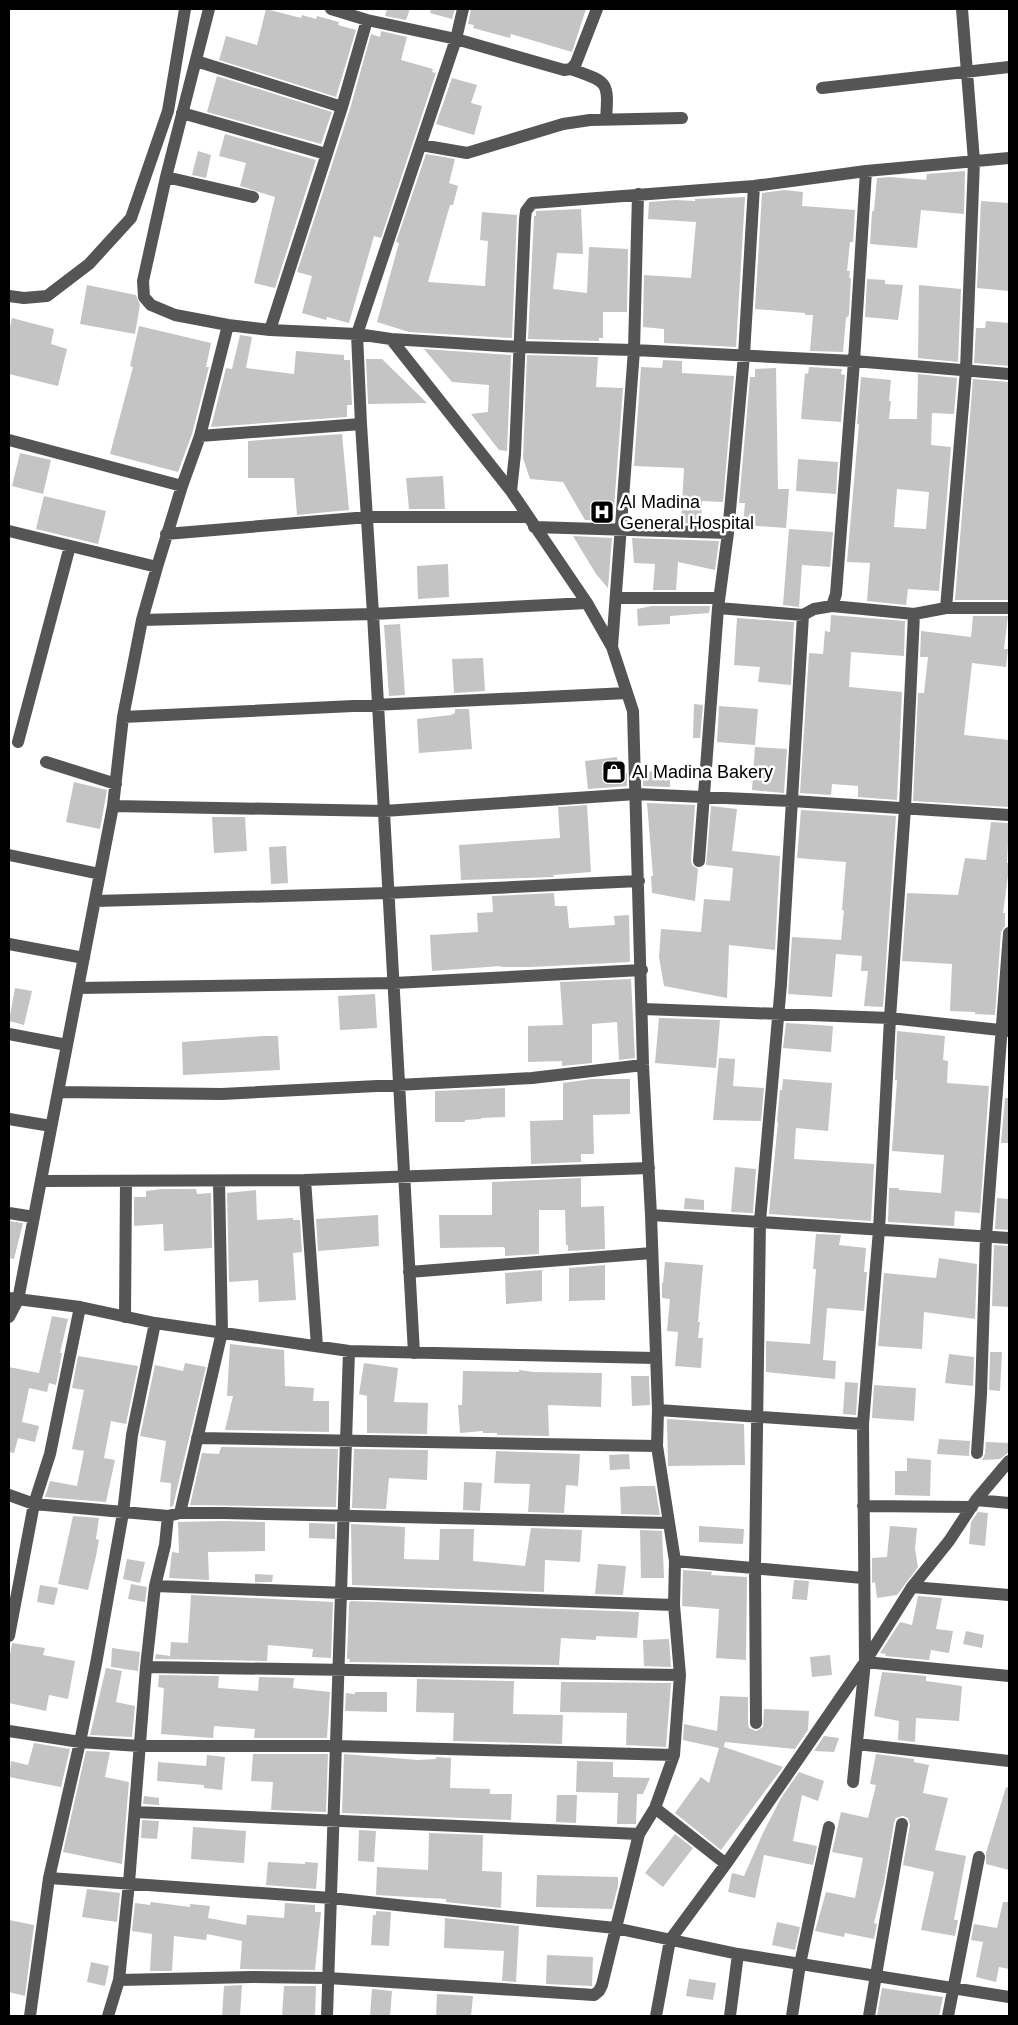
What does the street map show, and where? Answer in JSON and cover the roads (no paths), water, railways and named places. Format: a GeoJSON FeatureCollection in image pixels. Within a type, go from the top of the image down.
{"type":"FeatureCollection","features":[{"type":"Feature","properties":{"kind":"street"},"geometry":{"type":"LineString","coordinates":[[9,296],[24,298],[47,296],[90,264],[131,218],[168,111],[185,9]]}},
{"type":"Feature","properties":{"kind":"street"},"geometry":{"type":"LineString","coordinates":[[209,9],[166,177],[143,281],[144,297],[151,305],[166,313],[228,325],[270,330],[357,334],[391,339],[519,347],[634,350],[854,361],[1009,374]]}},
{"type":"Feature","properties":{"kind":"street"},"geometry":{"type":"LineString","coordinates":[[331,9],[367,20],[456,39],[558,69],[571,69],[597,78],[606,87],[608,95],[606,120]]}},
{"type":"Feature","properties":{"kind":"street"},"geometry":{"type":"LineString","coordinates":[[414,1353],[357,334],[456,39],[463,9]]}},
{"type":"Feature","properties":{"kind":"street"},"geometry":{"type":"LineString","coordinates":[[571,69],[576,63],[597,9]]}},
{"type":"Feature","properties":{"kind":"street"},"geometry":{"type":"LineString","coordinates":[[946,608],[966,370],[974,162],[962,9]]}},
{"type":"Feature","properties":{"kind":"street"},"geometry":{"type":"LineString","coordinates":[[270,330],[342,107],[367,20]]}},
{"type":"Feature","properties":{"kind":"street"},"geometry":{"type":"LineString","coordinates":[[196,61],[342,107]]}},
{"type":"Feature","properties":{"kind":"street"},"geometry":{"type":"LineString","coordinates":[[822,88],[1009,67]]}},
{"type":"Feature","properties":{"kind":"street"},"geometry":{"type":"LineString","coordinates":[[182,113],[326,154]]}},
{"type":"Feature","properties":{"kind":"street"},"geometry":{"type":"LineString","coordinates":[[421,144],[467,153],[563,124],[590,120],[682,118]]}},
{"type":"Feature","properties":{"kind":"street"},"geometry":{"type":"LineString","coordinates":[[511,491],[515,454],[525,219],[528,206],[532,202],[754,186],[866,171],[1009,158]]}},
{"type":"Feature","properties":{"kind":"street"},"geometry":{"type":"LineString","coordinates":[[832,606],[836,594],[866,171]]}},
{"type":"Feature","properties":{"kind":"street"},"geometry":{"type":"LineString","coordinates":[[166,177],[253,196]]}},
{"type":"Feature","properties":{"kind":"street"},"geometry":{"type":"LineString","coordinates":[[699,861],[718,603],[728,533],[744,355],[754,186]]}},
{"type":"Feature","properties":{"kind":"street"},"geometry":{"type":"LineString","coordinates":[[612,647],[634,350],[638,194]]}},
{"type":"Feature","properties":{"kind":"street"},"geometry":{"type":"LineString","coordinates":[[9,1317],[34,1218],[95,901],[113,806],[123,716],[142,620],[166,534],[200,436],[228,325]]}},
{"type":"Feature","properties":{"kind":"street"},"geometry":{"type":"LineString","coordinates":[[119,1980],[252,1976],[328,1978],[594,1995],[602,1985],[638,1834],[655,1808],[674,1755],[680,1675],[674,1605],[675,1560],[657,1446],[658,1410],[649,1168],[643,1065],[642,970],[633,711],[612,647],[587,603],[511,491],[391,339]]}},
{"type":"Feature","properties":{"kind":"street"},"geometry":{"type":"LineString","coordinates":[[200,436],[361,424]]}},
{"type":"Feature","properties":{"kind":"street"},"geometry":{"type":"LineString","coordinates":[[9,440],[182,486]]}},
{"type":"Feature","properties":{"kind":"street"},"geometry":{"type":"LineString","coordinates":[[166,534],[368,517],[531,522],[621,529],[728,533]]}},
{"type":"Feature","properties":{"kind":"street"},"geometry":{"type":"LineString","coordinates":[[9,531],[157,567]]}},
{"type":"Feature","properties":{"kind":"street"},"geometry":{"type":"LineString","coordinates":[[18,742],[70,546]]}},
{"type":"Feature","properties":{"kind":"street"},"geometry":{"type":"LineString","coordinates":[[616,598],[718,603],[803,615],[814,609],[832,606],[914,614],[946,608],[1009,608]]}},
{"type":"Feature","properties":{"kind":"street"},"geometry":{"type":"LineString","coordinates":[[142,620],[374,614],[587,603]]}},
{"type":"Feature","properties":{"kind":"street"},"geometry":{"type":"LineString","coordinates":[[853,1782],[865,1662],[863,1424],[879,1230],[890,1018],[905,808],[914,614]]}},
{"type":"Feature","properties":{"kind":"street"},"geometry":{"type":"LineString","coordinates":[[756,1723],[754,1567],[760,1221],[779,1013],[803,615]]}},
{"type":"Feature","properties":{"kind":"street"},"geometry":{"type":"LineString","coordinates":[[123,716],[378,706],[627,693]]}},
{"type":"Feature","properties":{"kind":"street"},"geometry":{"type":"LineString","coordinates":[[46,762],[116,784]]}},
{"type":"Feature","properties":{"kind":"street"},"geometry":{"type":"LineString","coordinates":[[113,806],[384,811],[636,794],[792,801],[1009,815]]}},
{"type":"Feature","properties":{"kind":"street"},"geometry":{"type":"LineString","coordinates":[[9,855],[100,874]]}},
{"type":"Feature","properties":{"kind":"street"},"geometry":{"type":"LineString","coordinates":[[95,901],[388,893],[639,881]]}},
{"type":"Feature","properties":{"kind":"street"},"geometry":{"type":"LineString","coordinates":[[977,1452],[981,1394],[986,1236],[1006,1030],[1009,932]]}},
{"type":"Feature","properties":{"kind":"street"},"geometry":{"type":"LineString","coordinates":[[9,944],[84,958]]}},
{"type":"Feature","properties":{"kind":"street"},"geometry":{"type":"LineString","coordinates":[[78,988],[394,983],[642,970]]}},
{"type":"Feature","properties":{"kind":"street"},"geometry":{"type":"LineString","coordinates":[[643,1009],[890,1018],[1006,1030]]}},
{"type":"Feature","properties":{"kind":"street"},"geometry":{"type":"LineString","coordinates":[[9,1034],[67,1046]]}},
{"type":"Feature","properties":{"kind":"street"},"geometry":{"type":"LineString","coordinates":[[58,1092],[222,1094],[399,1083],[532,1078],[643,1065]]}},
{"type":"Feature","properties":{"kind":"street"},"geometry":{"type":"LineString","coordinates":[[9,1119],[51,1126]]}},
{"type":"Feature","properties":{"kind":"street"},"geometry":{"type":"LineString","coordinates":[[41,1181],[305,1180],[649,1168]]}},
{"type":"Feature","properties":{"kind":"street"},"geometry":{"type":"LineString","coordinates":[[305,1180],[317,1346]]}},
{"type":"Feature","properties":{"kind":"street"},"geometry":{"type":"LineString","coordinates":[[125,1317],[126,1181]]}},
{"type":"Feature","properties":{"kind":"street"},"geometry":{"type":"LineString","coordinates":[[108,2016],[119,1980],[129,1883],[146,1667],[155,1586],[197,1438],[222,1332],[219,1181]]}},
{"type":"Feature","properties":{"kind":"street"},"geometry":{"type":"LineString","coordinates":[[9,1213],[34,1218]]}},
{"type":"Feature","properties":{"kind":"street"},"geometry":{"type":"LineString","coordinates":[[651,1215],[1009,1238]]}},
{"type":"Feature","properties":{"kind":"street"},"geometry":{"type":"LineString","coordinates":[[410,1272],[652,1253]]}},
{"type":"Feature","properties":{"kind":"street"},"geometry":{"type":"LineString","coordinates":[[13,1299],[80,1307],[155,1323],[349,1351],[655,1358]]}},
{"type":"Feature","properties":{"kind":"street"},"geometry":{"type":"LineString","coordinates":[[9,1636],[34,1504],[50,1454],[80,1307]]}},
{"type":"Feature","properties":{"kind":"street"},"geometry":{"type":"LineString","coordinates":[[30,2016],[48,1878],[80,1742],[123,1513],[132,1435],[155,1323]]}},
{"type":"Feature","properties":{"kind":"street"},"geometry":{"type":"LineString","coordinates":[[327,2016],[349,1351]]}},
{"type":"Feature","properties":{"kind":"street"},"geometry":{"type":"LineString","coordinates":[[658,1410],[863,1424]]}},
{"type":"Feature","properties":{"kind":"street"},"geometry":{"type":"LineString","coordinates":[[197,1438],[657,1446]]}},
{"type":"Feature","properties":{"kind":"street"},"geometry":{"type":"LineString","coordinates":[[656,2016],[670,1940],[726,1864],[865,1662],[912,1587],[949,1541],[974,1504],[1009,1462]]}},
{"type":"Feature","properties":{"kind":"street"},"geometry":{"type":"LineString","coordinates":[[9,1495],[34,1504],[123,1513],[668,1522]]}},
{"type":"Feature","properties":{"kind":"street"},"geometry":{"type":"LineString","coordinates":[[863,1506],[1009,1503]]}},
{"type":"Feature","properties":{"kind":"street"},"geometry":{"type":"LineString","coordinates":[[675,1560],[863,1578]]}},
{"type":"Feature","properties":{"kind":"street"},"geometry":{"type":"LineString","coordinates":[[155,1586],[674,1605]]}},
{"type":"Feature","properties":{"kind":"street"},"geometry":{"type":"LineString","coordinates":[[912,1587],[1009,1595]]}},
{"type":"Feature","properties":{"kind":"street"},"geometry":{"type":"LineString","coordinates":[[865,1662],[1009,1676]]}},
{"type":"Feature","properties":{"kind":"street"},"geometry":{"type":"LineString","coordinates":[[146,1667],[680,1675]]}},
{"type":"Feature","properties":{"kind":"street"},"geometry":{"type":"LineString","coordinates":[[9,1731],[80,1742],[139,1746],[336,1746],[674,1755]]}},
{"type":"Feature","properties":{"kind":"street"},"geometry":{"type":"LineString","coordinates":[[857,1744],[1009,1761]]}},
{"type":"Feature","properties":{"kind":"street"},"geometry":{"type":"LineString","coordinates":[[655,1808],[726,1864]]}},
{"type":"Feature","properties":{"kind":"street"},"geometry":{"type":"LineString","coordinates":[[135,1812],[638,1834]]}},
{"type":"Feature","properties":{"kind":"street"},"geometry":{"type":"LineString","coordinates":[[869,2016],[902,1824]]}},
{"type":"Feature","properties":{"kind":"street"},"geometry":{"type":"LineString","coordinates":[[792,2016],[800,1964],[829,1826]]}},
{"type":"Feature","properties":{"kind":"street"},"geometry":{"type":"LineString","coordinates":[[948,2016],[979,1857]]}},
{"type":"Feature","properties":{"kind":"street"},"geometry":{"type":"LineString","coordinates":[[48,1878],[331,1898],[615,1928],[738,1954],[1009,1997]]}},
{"type":"Feature","properties":{"kind":"street"},"geometry":{"type":"LineString","coordinates":[[730,2016],[738,1954]]}},
{"type":"Feature","properties":{"kind":"place","name":"Al Madina General Hospital"},"geometry":{"type":"Point","coordinates":[602,512]}},
{"type":"Feature","properties":{"kind":"place","name":"Al Madina Bakery"},"geometry":{"type":"Point","coordinates":[614,772]}}]}
